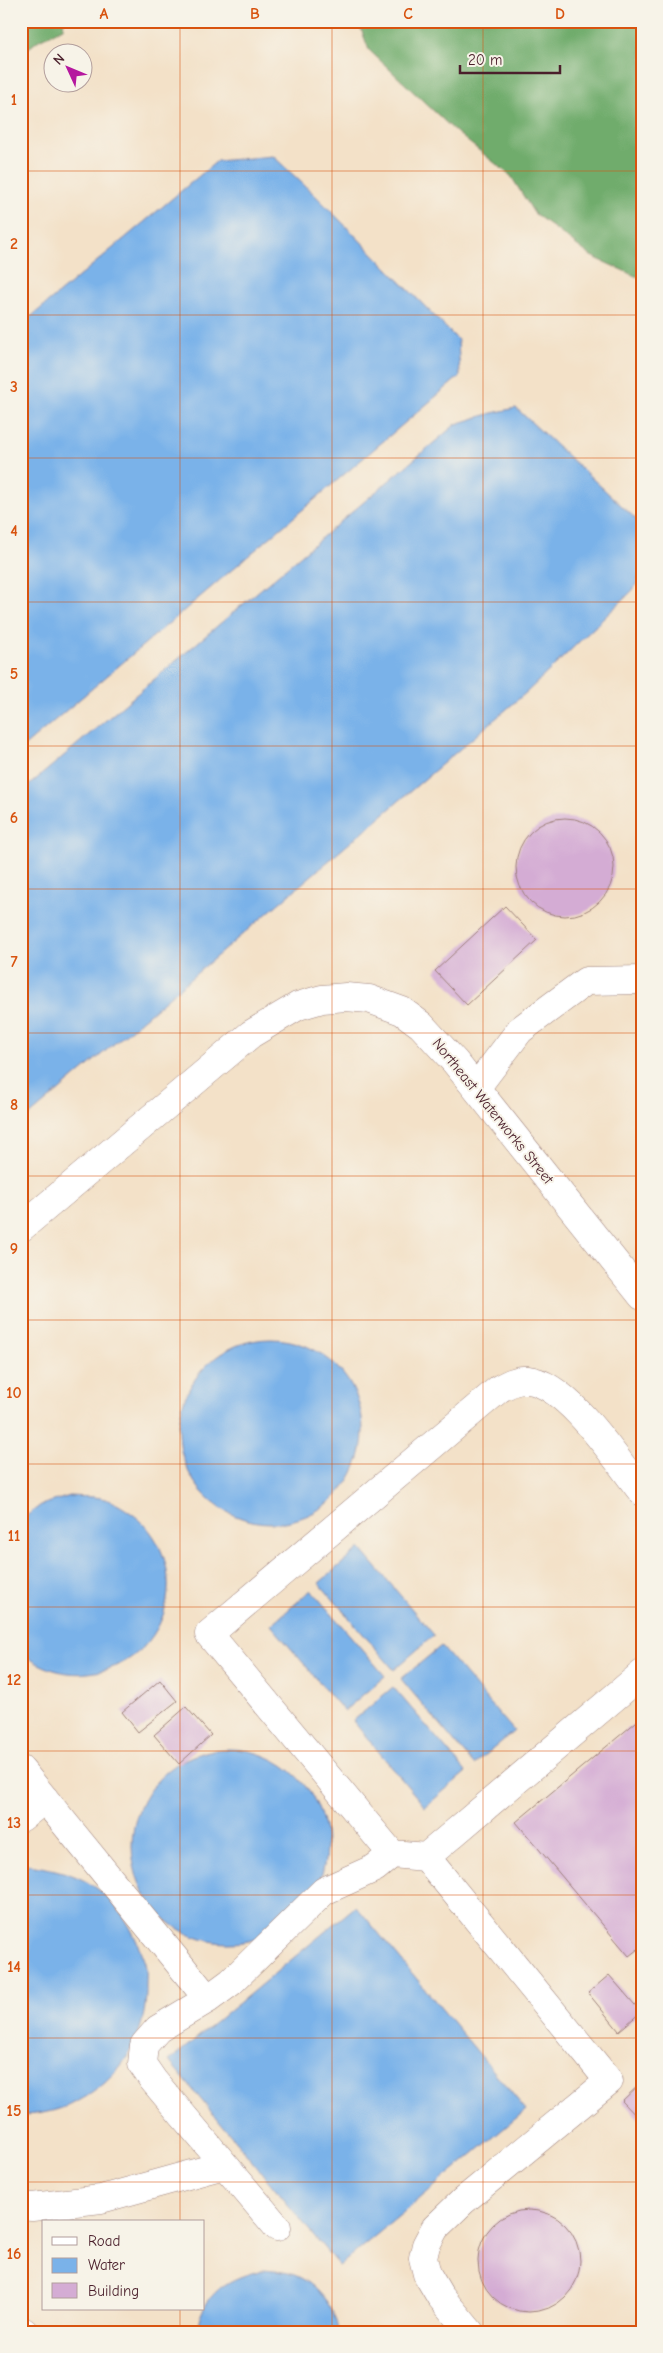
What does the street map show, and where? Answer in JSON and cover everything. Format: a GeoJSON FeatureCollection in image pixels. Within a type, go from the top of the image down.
{"type":"FeatureCollection","features":[{"type":"Feature","properties":{"kind":"street"},"geometry":{"type":"LineString","coordinates":[[476,1088],[520,1030],[586,981],[642,980]]}},
{"type":"Feature","properties":{"kind":"street","name":"Northeast Waterworks Street"},"geometry":{"type":"LineString","coordinates":[[21,1228],[251,1034],[298,1006],[322,999],[346,997],[369,999],[402,1011],[421,1025],[633,1266],[642,1296]]}},
{"type":"Feature","properties":{"kind":"street"},"geometry":{"type":"LineString","coordinates":[[392,1854],[209,1634],[499,1389],[515,1381],[537,1382],[561,1395],[578,1412],[642,1492]]}},
{"type":"Feature","properties":{"kind":"street"},"geometry":{"type":"LineString","coordinates":[[277,2227],[153,2080],[142,2064],[144,2045],[158,2028],[208,1999],[230,1982],[324,1891],[375,1868],[392,1854],[426,1856],[642,1674]]}},
{"type":"Feature","properties":{"kind":"street"},"geometry":{"type":"LineString","coordinates":[[21,1770],[208,1999]]}},
{"type":"Feature","properties":{"kind":"street"},"geometry":{"type":"LineString","coordinates":[[21,1818],[45,1799]]}},
{"type":"Feature","properties":{"kind":"street"},"geometry":{"type":"LineString","coordinates":[[426,1856],[609,2081],[463,2201],[435,2228],[426,2245],[423,2258],[427,2274],[440,2296],[470,2332]]}},
{"type":"Feature","properties":{"kind":"street"},"geometry":{"type":"LineString","coordinates":[[21,2206],[32,2207],[101,2199],[224,2166]]}},
{"type":"Feature","properties":{"kind":"green space"},"geometry":{"type":"Polygon","coordinates":[[[21,21],[64,21],[63,28],[39,40],[21,54],[21,21]]]}},
{"type":"Feature","properties":{"kind":"green space"},"geometry":{"type":"Polygon","coordinates":[[[358,21],[642,21],[642,279],[591,256],[534,213],[511,176],[456,132],[369,50],[358,21]]]}},
{"type":"Feature","properties":{"kind":"water"},"geometry":{"type":"Polygon","coordinates":[[[273,156],[318,198],[458,340],[460,376],[21,749],[21,325],[217,161],[273,156]]]}},
{"type":"Feature","properties":{"kind":"water"},"geometry":{"type":"Polygon","coordinates":[[[516,408],[636,519],[641,537],[642,564],[633,590],[528,691],[21,1123],[21,792],[456,424],[516,408]]]}},
{"type":"Feature","properties":{"kind":"water"},"geometry":{"type":"Polygon","coordinates":[[[280,1339],[289,1340],[315,1350],[330,1360],[342,1372],[352,1387],[359,1404],[362,1413],[362,1449],[352,1475],[342,1490],[330,1502],[315,1512],[289,1522],[262,1523],[253,1522],[227,1512],[212,1502],[200,1490],[190,1475],[180,1449],[179,1422],[180,1413],[190,1387],[200,1372],[212,1360],[227,1350],[253,1340],[280,1339]]]}},
{"type":"Feature","properties":{"kind":"water"},"geometry":{"type":"Polygon","coordinates":[[[70,1496],[106,1499],[117,1504],[140,1520],[157,1542],[166,1565],[168,1590],[164,1614],[153,1635],[136,1654],[115,1667],[79,1674],[53,1670],[28,1658],[21,1652],[21,1520],[41,1505],[70,1496]]]}},
{"type":"Feature","properties":{"kind":"water"},"geometry":{"type":"Polygon","coordinates":[[[360,1548],[434,1635],[394,1670],[319,1583],[360,1548]]]}},
{"type":"Feature","properties":{"kind":"water"},"geometry":{"type":"Polygon","coordinates":[[[311,1590],[385,1676],[344,1711],[271,1625],[311,1590]]]}},
{"type":"Feature","properties":{"kind":"water"},"geometry":{"type":"Polygon","coordinates":[[[441,1646],[514,1731],[474,1765],[401,1679],[441,1646]]]}},
{"type":"Feature","properties":{"kind":"water"},"geometry":{"type":"Polygon","coordinates":[[[393,1687],[466,1772],[425,1807],[353,1721],[393,1687]]]}},
{"type":"Feature","properties":{"kind":"water"},"geometry":{"type":"Polygon","coordinates":[[[229,1749],[257,1753],[275,1761],[283,1765],[304,1785],[310,1792],[322,1818],[326,1846],[322,1874],[314,1892],[310,1900],[290,1921],[283,1927],[257,1939],[229,1943],[201,1939],[183,1931],[175,1927],[154,1907],[148,1900],[136,1874],[132,1846],[136,1818],[144,1800],[148,1792],[168,1771],[175,1765],[201,1753],[229,1749]]]}},
{"type":"Feature","properties":{"kind":"water"},"geometry":{"type":"Polygon","coordinates":[[[21,1864],[52,1869],[72,1875],[90,1884],[105,1895],[121,1914],[137,1942],[146,1966],[146,1986],[144,2012],[137,2036],[126,2058],[111,2077],[93,2092],[71,2104],[47,2112],[21,2115],[21,1864]]]}},
{"type":"Feature","properties":{"kind":"water"},"geometry":{"type":"Polygon","coordinates":[[[356,1906],[526,2110],[339,2266],[169,2061],[356,1906]]]}},
{"type":"Feature","properties":{"kind":"water"},"geometry":{"type":"Polygon","coordinates":[[[264,2270],[285,2272],[306,2281],[328,2303],[338,2332],[196,2332],[200,2318],[211,2297],[228,2283],[251,2273],[264,2270]]]}},
{"type":"Feature","properties":{"kind":"building"},"geometry":{"type":"Polygon","coordinates":[[[565,818],[584,822],[599,833],[610,848],[614,867],[610,886],[599,901],[584,912],[565,916],[546,912],[531,901],[520,886],[516,867],[520,848],[531,833],[546,822],[565,818]]]}},
{"type":"Feature","properties":{"kind":"building"},"geometry":{"type":"Polygon","coordinates":[[[505,906],[537,940],[467,1005],[435,971],[505,906]]]}},
{"type":"Feature","properties":{"kind":"building"},"geometry":{"type":"Polygon","coordinates":[[[160,1680],[177,1701],[138,1732],[122,1712],[160,1680]]]}},
{"type":"Feature","properties":{"kind":"building"},"geometry":{"type":"Polygon","coordinates":[[[186,1707],[211,1735],[179,1764],[154,1735],[186,1707]]]}},
{"type":"Feature","properties":{"kind":"building"},"geometry":{"type":"Polygon","coordinates":[[[642,1717],[642,1946],[629,1956],[516,1822],[642,1717]]]}},
{"type":"Feature","properties":{"kind":"building"},"geometry":{"type":"Polygon","coordinates":[[[609,1975],[641,2012],[619,2031],[588,1993],[609,1975]]]}},
{"type":"Feature","properties":{"kind":"building"},"geometry":{"type":"Polygon","coordinates":[[[642,2082],[642,2122],[622,2101],[642,2082]]]}},
{"type":"Feature","properties":{"kind":"building"},"geometry":{"type":"Polygon","coordinates":[[[529,2210],[549,2214],[565,2225],[576,2241],[580,2261],[576,2281],[565,2297],[549,2308],[529,2312],[509,2308],[493,2297],[482,2281],[478,2261],[482,2241],[493,2225],[509,2214],[529,2210]]]}}]}
